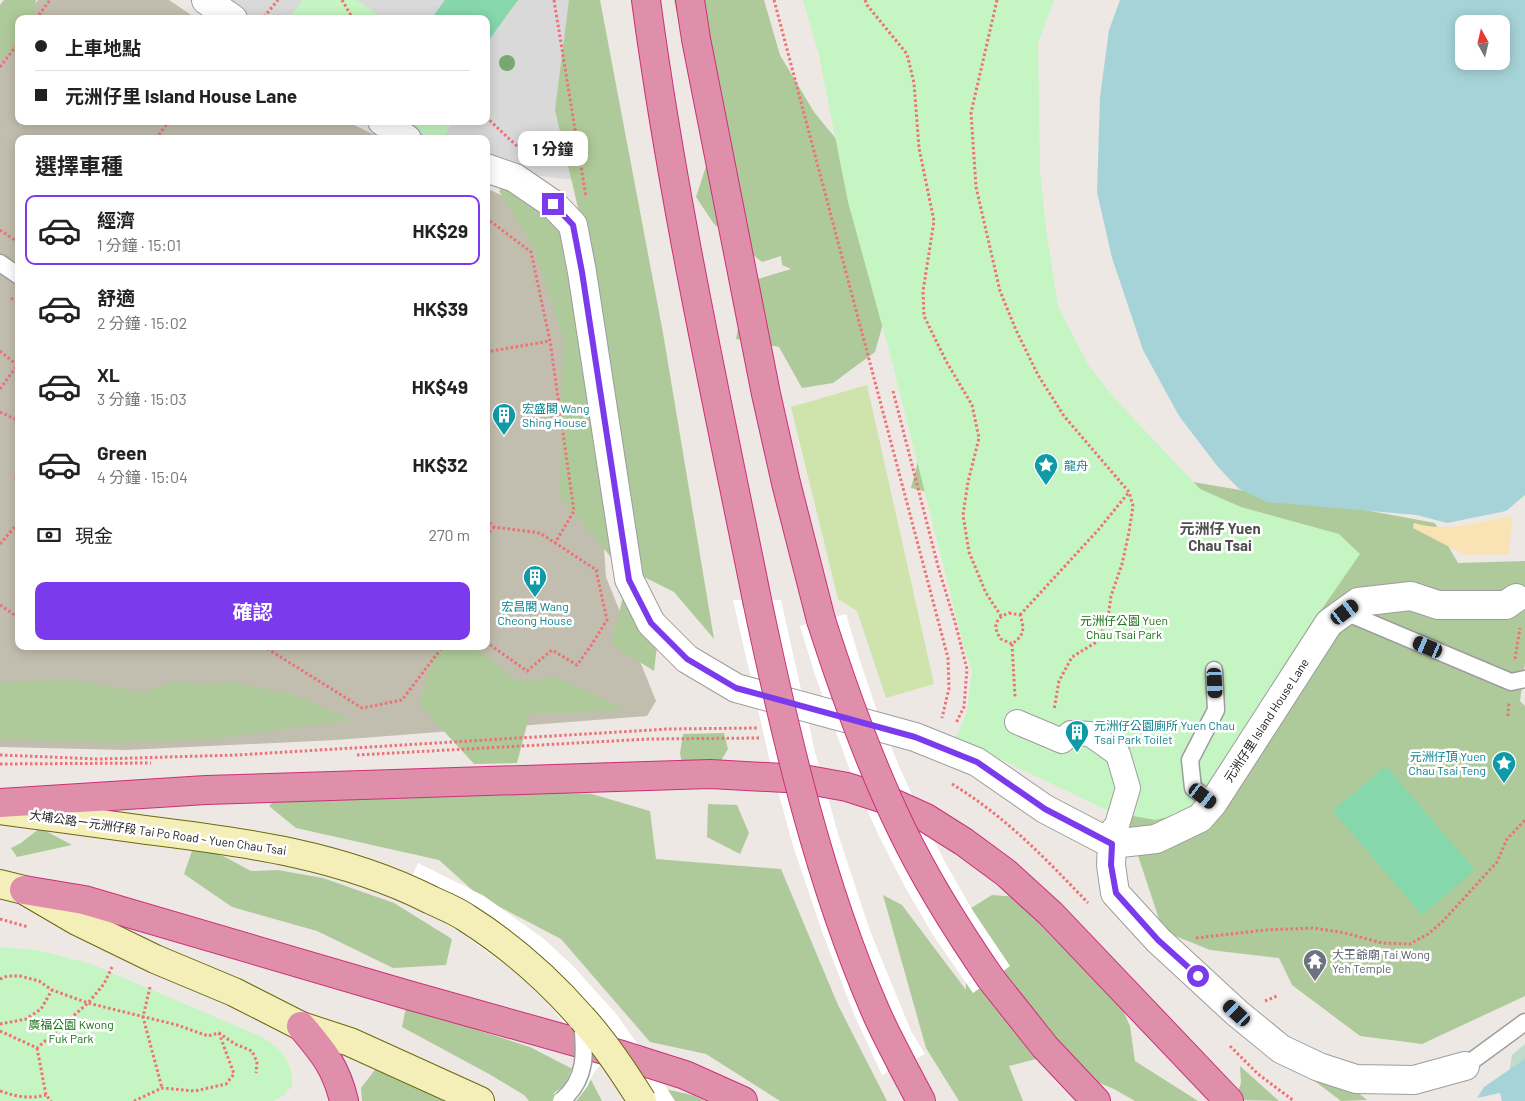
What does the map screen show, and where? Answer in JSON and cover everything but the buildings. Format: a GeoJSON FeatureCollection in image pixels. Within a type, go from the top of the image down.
{"type":"FeatureCollection","features":[{"type":"Feature","properties":{"kind":"highway"},"geometry":{"type":"LineString","coordinates":[[646,0],[674,180],[757,600],[792,757],[846,934],[875,1010],[921,1101]]}},
{"type":"Feature","properties":{"kind":"highway"},"geometry":{"type":"LineString","coordinates":[[690,0],[766,394],[786,483],[821,620],[842,684],[859,730],[902,830],[954,924],[991,979],[1045,1047],[1096,1101]]}},
{"type":"Feature","properties":{"kind":"highway"},"geometry":{"type":"LineString","coordinates":[[0,803],[224,790],[710,774],[803,779],[846,787],[884,799],[926,818],[964,842],[1006,874],[1050,914],[1229,1101]]}},
{"type":"Feature","properties":{"kind":"highway"},"geometry":{"type":"LineString","coordinates":[[12,887],[84,900],[408,995],[622,1055],[685,1076],[743,1101]]}},
{"type":"Feature","properties":{"kind":"highway"},"geometry":{"type":"LineString","coordinates":[[301,1026],[331,1064],[340,1084],[344,1101]]}},
{"type":"Feature","properties":{"kind":"main road","name":"大埔公路－元洲仔段 Tai Po Road – Yuen Chau Tsai"},"geometry":{"type":"LineString","coordinates":[[0,810],[213,838],[285,850],[337,863],[407,888],[466,918],[500,940],[556,988],[596,1034],[626,1075],[642,1101]]}},
{"type":"Feature","properties":{"kind":"main road"},"geometry":{"type":"LineString","coordinates":[[12,887],[77,921],[155,958],[234,992],[301,1026],[350,1042],[480,1101]]}},
{"type":"Feature","properties":{"kind":"street"},"geometry":{"type":"LineString","coordinates":[[206,0],[227,15]]}},
{"type":"Feature","properties":{"kind":"street"},"geometry":{"type":"LineString","coordinates":[[388,125],[401,135]]}},
{"type":"Feature","properties":{"kind":"street"},"geometry":{"type":"LineString","coordinates":[[490,169],[516,178],[553,204],[573,225],[582,272],[629,580],[651,623],[687,659],[736,688],[906,734],[943,747],[977,762],[1045,809],[1108,842]]}},
{"type":"Feature","properties":{"kind":"street","name":"元洲仔里 Island House Lane"},"geometry":{"type":"LineString","coordinates":[[1108,842],[1156,839],[1200,818],[1213,803],[1329,623],[1358,602],[1412,596],[1438,606],[1506,605],[1516,598]]}},
{"type":"Feature","properties":{"kind":"street"},"geometry":{"type":"LineString","coordinates":[[1017,722],[1062,741],[1071,733],[1090,734],[1118,754],[1128,788],[1117,825],[1108,842],[1116,893],[1158,940],[1237,1013],[1281,1050],[1319,1067],[1356,1079],[1414,1080],[1465,1066]]}},
{"type":"Feature","properties":{"kind":"lane"},"geometry":{"type":"LineString","coordinates":[[0,263],[15,273]]}},
{"type":"Feature","properties":{"kind":"lane"},"geometry":{"type":"LineString","coordinates":[[1345,612],[1511,682],[1525,679]]}},
{"type":"Feature","properties":{"kind":"lane"},"geometry":{"type":"LineString","coordinates":[[1213,803],[1193,788],[1190,760],[1216,710],[1214,670]]}},
{"type":"Feature","properties":{"kind":"lane"},"geometry":{"type":"LineString","coordinates":[[561,1101],[574,1089],[582,1072],[584,1055],[582,1018]]}},
{"type":"Feature","properties":{"kind":"lane"},"geometry":{"type":"LineString","coordinates":[[1465,1066],[1525,1022]]}},
{"type":"Feature","properties":{"kind":"path"},"geometry":{"type":"LineString","coordinates":[[39,15],[50,0]]}},
{"type":"Feature","properties":{"kind":"path"},"geometry":{"type":"LineString","coordinates":[[342,0],[351,15]]}},
{"type":"Feature","properties":{"kind":"path"},"geometry":{"type":"LineString","coordinates":[[774,0],[948,658],[950,688],[939,724]]}},
{"type":"Feature","properties":{"kind":"path"},"geometry":{"type":"LineString","coordinates":[[865,0],[867,5],[908,54],[914,83],[919,148],[934,221],[924,291],[924,316],[946,361],[972,405],[979,438],[968,482],[963,515],[969,552],[986,593],[1001,616]]}},
{"type":"Feature","properties":{"kind":"path"},"geometry":{"type":"LineString","coordinates":[[997,0],[971,113],[976,188],[1000,291],[1038,375],[1064,416],[1129,492],[1132,506],[1129,532],[1122,564],[1111,596],[1108,618],[1098,641],[1072,657],[1059,681],[1054,710],[1040,732]]}},
{"type":"Feature","properties":{"kind":"path"},"geometry":{"type":"LineString","coordinates":[[0,67],[15,47]]}},
{"type":"Feature","properties":{"kind":"path"},"geometry":{"type":"LineString","coordinates":[[490,121],[495,126]]}},
{"type":"Feature","properties":{"kind":"path"},"geometry":{"type":"LineString","coordinates":[[490,221],[531,252],[550,342],[574,511],[556,543]]}},
{"type":"Feature","properties":{"kind":"path"},"geometry":{"type":"LineString","coordinates":[[0,230],[15,240]]}},
{"type":"Feature","properties":{"kind":"path"},"geometry":{"type":"LineString","coordinates":[[490,351],[550,342]]}},
{"type":"Feature","properties":{"kind":"path"},"geometry":{"type":"LineString","coordinates":[[0,351],[15,362]]}},
{"type":"Feature","properties":{"kind":"path"},"geometry":{"type":"LineString","coordinates":[[0,389],[15,368]]}},
{"type":"Feature","properties":{"kind":"path"},"geometry":{"type":"LineString","coordinates":[[893,391],[938,570],[955,622],[967,669],[964,708],[952,730]]}},
{"type":"Feature","properties":{"kind":"path"},"geometry":{"type":"LineString","coordinates":[[0,412],[15,419]]}},
{"type":"Feature","properties":{"kind":"path"},"geometry":{"type":"LineString","coordinates":[[1020,615],[1099,529],[1129,492]]}},
{"type":"Feature","properties":{"kind":"path"},"geometry":{"type":"LineString","coordinates":[[490,523],[494,527],[540,533],[606,577],[629,580]]}},
{"type":"Feature","properties":{"kind":"path"},"geometry":{"type":"LineString","coordinates":[[0,544],[15,527]]}},
{"type":"Feature","properties":{"kind":"path"},"geometry":{"type":"LineString","coordinates":[[490,532],[494,527]]}},
{"type":"Feature","properties":{"kind":"path"},"geometry":{"type":"LineString","coordinates":[[490,645],[527,671],[552,650],[577,665],[606,620],[596,570]]}},
{"type":"Feature","properties":{"kind":"path"},"geometry":{"type":"LineString","coordinates":[[0,605],[15,615]]}},
{"type":"Feature","properties":{"kind":"path"},"geometry":{"type":"LineString","coordinates":[[1010,613],[1020,615],[1024,627],[1021,635],[1012,644],[1001,640],[996,628],[1001,616],[1010,613]]}},
{"type":"Feature","properties":{"kind":"path"},"geometry":{"type":"LineString","coordinates":[[271,650],[362,708],[402,700],[439,650]]}},
{"type":"Feature","properties":{"kind":"path"},"geometry":{"type":"LineString","coordinates":[[0,755],[99,759],[237,755],[668,729]]}},
{"type":"Feature","properties":{"kind":"path"},"geometry":{"type":"LineString","coordinates":[[352,755],[649,739],[744,737]]}},
{"type":"Feature","properties":{"kind":"path"},"geometry":{"type":"LineString","coordinates":[[0,764],[155,763]]}},
{"type":"Feature","properties":{"kind":"path"},"geometry":{"type":"LineString","coordinates":[[974,798],[1003,819],[1046,859],[1092,907]]}},
{"type":"Feature","properties":{"kind":"path"},"geometry":{"type":"LineString","coordinates":[[1158,940],[1265,930],[1314,928],[1382,943],[1410,944],[1428,934],[1443,921],[1474,888],[1497,862],[1507,839],[1525,820]]}},
{"type":"Feature","properties":{"kind":"path"},"geometry":{"type":"LineString","coordinates":[[37,1048],[88,1003],[104,984],[114,962]]}},
{"type":"Feature","properties":{"kind":"path"},"geometry":{"type":"LineString","coordinates":[[0,979],[7,976],[20,976],[39,981],[52,990],[88,1003],[177,1025],[208,1036],[219,1033],[235,1044],[252,1051],[257,1062],[256,1073]]}},
{"type":"Feature","properties":{"kind":"path"},"geometry":{"type":"LineString","coordinates":[[150,984],[143,1017],[162,1088]]}},
{"type":"Feature","properties":{"kind":"path"},"geometry":{"type":"LineString","coordinates":[[0,1024],[26,1019],[41,1010],[52,990]]}},
{"type":"Feature","properties":{"kind":"path"},"geometry":{"type":"LineString","coordinates":[[0,1031],[37,1048]]}},
{"type":"Feature","properties":{"kind":"path"},"geometry":{"type":"LineString","coordinates":[[134,1101],[162,1088],[195,1091],[226,1084],[234,1074],[219,1033]]}},
{"type":"Feature","properties":{"kind":"path"},"geometry":{"type":"LineString","coordinates":[[37,1048],[46,1095],[51,1101]]}},
{"type":"Feature","properties":{"kind":"path"},"geometry":{"type":"LineString","coordinates":[[0,1091],[17,1097],[32,1098],[46,1095]]}},
{"type":"Feature","properties":{"kind":"path"},"geometry":{"type":"LineString","coordinates":[[17,1097],[19,1101]]}},
{"type":"Feature","properties":{"kind":"shaded area"},"geometry":{"type":"Polygon","coordinates":[[[38,0],[169,0],[191,15],[27,15],[38,0]]]}},
{"type":"Feature","properties":{"kind":"shaded area"},"geometry":{"type":"Polygon","coordinates":[[[215,0],[580,0],[597,183],[510,172],[490,164],[490,135],[419,135],[401,125],[490,125],[490,15],[237,15],[215,0]]]}},
{"type":"Feature","properties":{"kind":"shaded area"},"geometry":{"type":"Polygon","coordinates":[[[15,31],[15,125],[354,125],[375,135],[15,135],[15,650],[490,650],[490,190],[544,216],[601,505],[606,577],[656,701],[647,716],[336,740],[126,750],[0,747],[0,52],[15,31]]]}},
{"type":"Feature","properties":{"kind":"green space"},"geometry":{"type":"Polygon","coordinates":[[[4,0],[36,0],[34,15],[15,15],[15,49],[0,60],[0,5],[4,0]]]}},
{"type":"Feature","properties":{"kind":"green space"},"geometry":{"type":"Polygon","coordinates":[[[302,0],[357,0],[378,15],[292,15],[302,0]]]}},
{"type":"Feature","properties":{"kind":"green space"},"geometry":{"type":"Polygon","coordinates":[[[445,0],[518,0],[490,38],[490,15],[434,15],[445,0]]]}},
{"type":"Feature","properties":{"kind":"green space"},"geometry":{"type":"Polygon","coordinates":[[[569,0],[600,0],[663,333],[714,639],[674,592],[616,563],[560,497],[563,338],[534,248],[499,191],[514,178],[586,242],[555,110],[569,0]]]}},
{"type":"Feature","properties":{"kind":"green space"},"geometry":{"type":"Polygon","coordinates":[[[674,0],[764,0],[780,55],[814,112],[856,163],[891,295],[875,352],[833,383],[802,388],[779,347],[736,339],[744,296],[755,280],[791,269],[782,265],[781,256],[762,262],[714,224],[696,197],[708,160],[700,111],[674,0]]]}},
{"type":"Feature","properties":{"kind":"green space","name":"元洲仔公園 Yuen Chau Tsai Park"},"geometry":{"type":"Polygon","coordinates":[[[803,0],[1054,0],[1038,43],[1040,169],[1046,229],[1058,307],[1089,366],[1115,399],[1200,489],[1241,507],[1339,534],[1360,554],[1317,616],[1194,811],[1155,820],[1111,812],[956,738],[967,711],[972,670],[964,647],[891,358],[848,202],[819,55],[803,0]]]}},
{"type":"Feature","properties":{"kind":"green space"},"geometry":{"type":"Polygon","coordinates":[[[407,125],[451,125],[445,135],[425,135],[407,125]]]}},
{"type":"Feature","properties":{"kind":"green space"},"geometry":{"type":"Polygon","coordinates":[[[867,385],[934,684],[886,698],[857,611],[838,599],[791,407],[867,385]]]}},
{"type":"Feature","properties":{"kind":"green space"},"geometry":{"type":"Polygon","coordinates":[[[923,442],[936,494],[911,488],[923,442]]]}},
{"type":"Feature","properties":{"kind":"green space"},"geometry":{"type":"Polygon","coordinates":[[[1187,481],[1305,499],[1435,523],[1458,563],[1525,561],[1525,663],[1520,701],[1525,706],[1525,996],[1422,1044],[1360,1036],[1292,985],[1279,958],[1210,950],[1163,931],[1104,753],[1187,481]]]}},
{"type":"Feature","properties":{"kind":"green space"},"geometry":{"type":"Polygon","coordinates":[[[625,589],[657,647],[654,671],[611,644],[625,589]]]}},
{"type":"Feature","properties":{"kind":"green space"},"geometry":{"type":"Polygon","coordinates":[[[436,650],[478,650],[517,681],[556,677],[625,709],[577,713],[530,713],[517,763],[474,764],[419,704],[436,650]]]}},
{"type":"Feature","properties":{"kind":"green space"},"geometry":{"type":"Polygon","coordinates":[[[71,680],[141,692],[177,681],[204,685],[233,682],[294,695],[351,720],[214,739],[117,743],[0,739],[0,683],[71,680]]]}},
{"type":"Feature","properties":{"kind":"green space"},"geometry":{"type":"Polygon","coordinates":[[[724,733],[728,749],[714,772],[684,774],[680,753],[683,734],[724,733]]]}},
{"type":"Feature","properties":{"kind":"green space"},"geometry":{"type":"Polygon","coordinates":[[[1386,766],[1475,870],[1422,915],[1333,811],[1386,766]]]}},
{"type":"Feature","properties":{"kind":"green space"},"geometry":{"type":"Polygon","coordinates":[[[512,791],[592,794],[650,811],[656,859],[781,869],[838,1005],[887,1101],[780,1101],[706,1054],[650,1042],[561,939],[479,896],[439,860],[296,828],[269,806],[279,796],[362,793],[395,799],[439,794],[512,791]]]}},
{"type":"Feature","properties":{"kind":"green space"},"geometry":{"type":"Polygon","coordinates":[[[708,804],[737,805],[749,833],[740,854],[707,837],[708,804]]]}},
{"type":"Feature","properties":{"kind":"green space"},"geometry":{"type":"Polygon","coordinates":[[[40,828],[72,845],[17,857],[11,848],[21,843],[40,828]]]}},
{"type":"Feature","properties":{"kind":"green space"},"geometry":{"type":"Polygon","coordinates":[[[194,845],[225,857],[251,871],[278,870],[323,878],[394,903],[452,939],[446,965],[393,968],[317,931],[232,907],[184,874],[194,845]]]}},
{"type":"Feature","properties":{"kind":"green space"},"geometry":{"type":"Polygon","coordinates":[[[883,895],[902,905],[966,990],[963,913],[992,895],[1055,900],[1091,938],[1130,1026],[1135,1061],[1198,1101],[1135,1101],[1114,1089],[1040,1058],[1009,1066],[1023,1101],[959,1101],[926,1048],[883,895]]]}},
{"type":"Feature","properties":{"kind":"green space","name":"廣福公園 Kwong Fuk Park"},"geometry":{"type":"Polygon","coordinates":[[[0,947],[37,950],[91,964],[262,1037],[285,1057],[291,1070],[292,1086],[284,1095],[273,1101],[0,1101],[0,947]]]}},
{"type":"Feature","properties":{"kind":"green space"},"geometry":{"type":"Polygon","coordinates":[[[406,1007],[530,1047],[590,1078],[602,1101],[529,1101],[524,1095],[489,1074],[402,1027],[406,1007]]]}},
{"type":"Feature","properties":{"kind":"green space"},"geometry":{"type":"Polygon","coordinates":[[[1525,1044],[1525,1093],[1507,1089],[1512,1055],[1525,1044]]]}},
{"type":"Feature","properties":{"kind":"green space"},"geometry":{"type":"Polygon","coordinates":[[[381,1062],[474,1082],[493,1101],[362,1101],[361,1088],[381,1062]]]}},
{"type":"Feature","properties":{"kind":"green space"},"geometry":{"type":"Polygon","coordinates":[[[1240,1066],[1279,1101],[1235,1100],[1241,1083],[1240,1066]]]}},
{"type":"Feature","properties":{"kind":"green space"},"geometry":{"type":"Polygon","coordinates":[[[1308,1076],[1341,1079],[1367,1100],[1341,1101],[1308,1076]]]}},
{"type":"Feature","properties":{"kind":"green space"},"geometry":{"type":"Polygon","coordinates":[[[642,1084],[692,1095],[705,1101],[653,1101],[642,1084]]]}},
{"type":"Feature","properties":{"kind":"sand"},"geometry":{"type":"Polygon","coordinates":[[[1512,516],[1509,554],[1465,555],[1413,528],[1414,523],[1425,526],[1450,527],[1512,516]]]}},
{"type":"Feature","properties":{"kind":"water"},"geometry":{"type":"Polygon","coordinates":[[[1120,0],[1525,0],[1525,495],[1506,511],[1447,523],[1417,515],[1267,502],[1238,488],[1218,467],[1179,416],[1143,350],[1112,258],[1097,192],[1100,97],[1109,30],[1120,0]]]}},
{"type":"Feature","properties":{"kind":"water"},"geometry":{"type":"Polygon","coordinates":[[[1525,1059],[1525,1101],[1502,1101],[1500,1093],[1477,1098],[1484,1087],[1525,1059]]]}},
{"type":"Feature","properties":{"kind":"pier"},"geometry":{"type":"Polygon","coordinates":[[[733,600],[781,600],[815,752],[839,837],[870,931],[911,1031],[925,1054],[882,1075],[853,1012],[823,934],[794,849],[770,762],[733,600]]]}},
{"type":"Feature","properties":{"kind":"pier"},"geometry":{"type":"Polygon","coordinates":[[[846,614],[880,720],[923,819],[973,911],[1010,966],[973,993],[933,935],[905,887],[880,838],[855,784],[815,675],[800,626],[846,614]]]}},
{"type":"Feature","properties":{"kind":"pier"},"geometry":{"type":"Polygon","coordinates":[[[418,863],[484,896],[544,939],[574,967],[617,1015],[675,1101],[624,1101],[601,1064],[576,1101],[559,1101],[554,1093],[567,1080],[573,1066],[575,1052],[570,1031],[546,1001],[515,972],[460,932],[433,916],[407,888],[418,863]]]}},
{"type":"Feature","properties":{"kind":"place","name":"宏盛閣 Wang Shing House"},"geometry":{"type":"Point","coordinates":[504,436]}},
{"type":"Feature","properties":{"kind":"place","name":"龍舟"},"geometry":{"type":"Point","coordinates":[1046,486]}},
{"type":"Feature","properties":{"kind":"place","name":"宏昌閣 Wang Cheong House"},"geometry":{"type":"Point","coordinates":[535,598]}},
{"type":"Feature","properties":{"kind":"place","name":"元洲仔公園廁所 Yuen Chau Tsai Park Toilet"},"geometry":{"type":"Point","coordinates":[1077,753]}},
{"type":"Feature","properties":{"kind":"place","name":"元洲仔頂 Yuen Chau Tsai Teng"},"geometry":{"type":"Point","coordinates":[1504,784]}},
{"type":"Feature","properties":{"kind":"place","name":"大王爺廟 Tai Wong Yeh Temple"},"geometry":{"type":"Point","coordinates":[1315,982]}},
{"type":"Feature","properties":{"kind":"district","name":"元洲仔 Yuen Chau Tsai"},"geometry":{"type":"Point","coordinates":[1220,536]}},
{"type":"Feature","properties":{"kind":"route"},"geometry":{"type":"LineString","coordinates":[[553,204],[573,225],[582,272],[629,580],[651,623],[687,659],[736,688],[814,708],[943,747],[977,762],[1045,809],[1112,844],[1111,865],[1116,893],[1158,940],[1198,976]]}}]}
